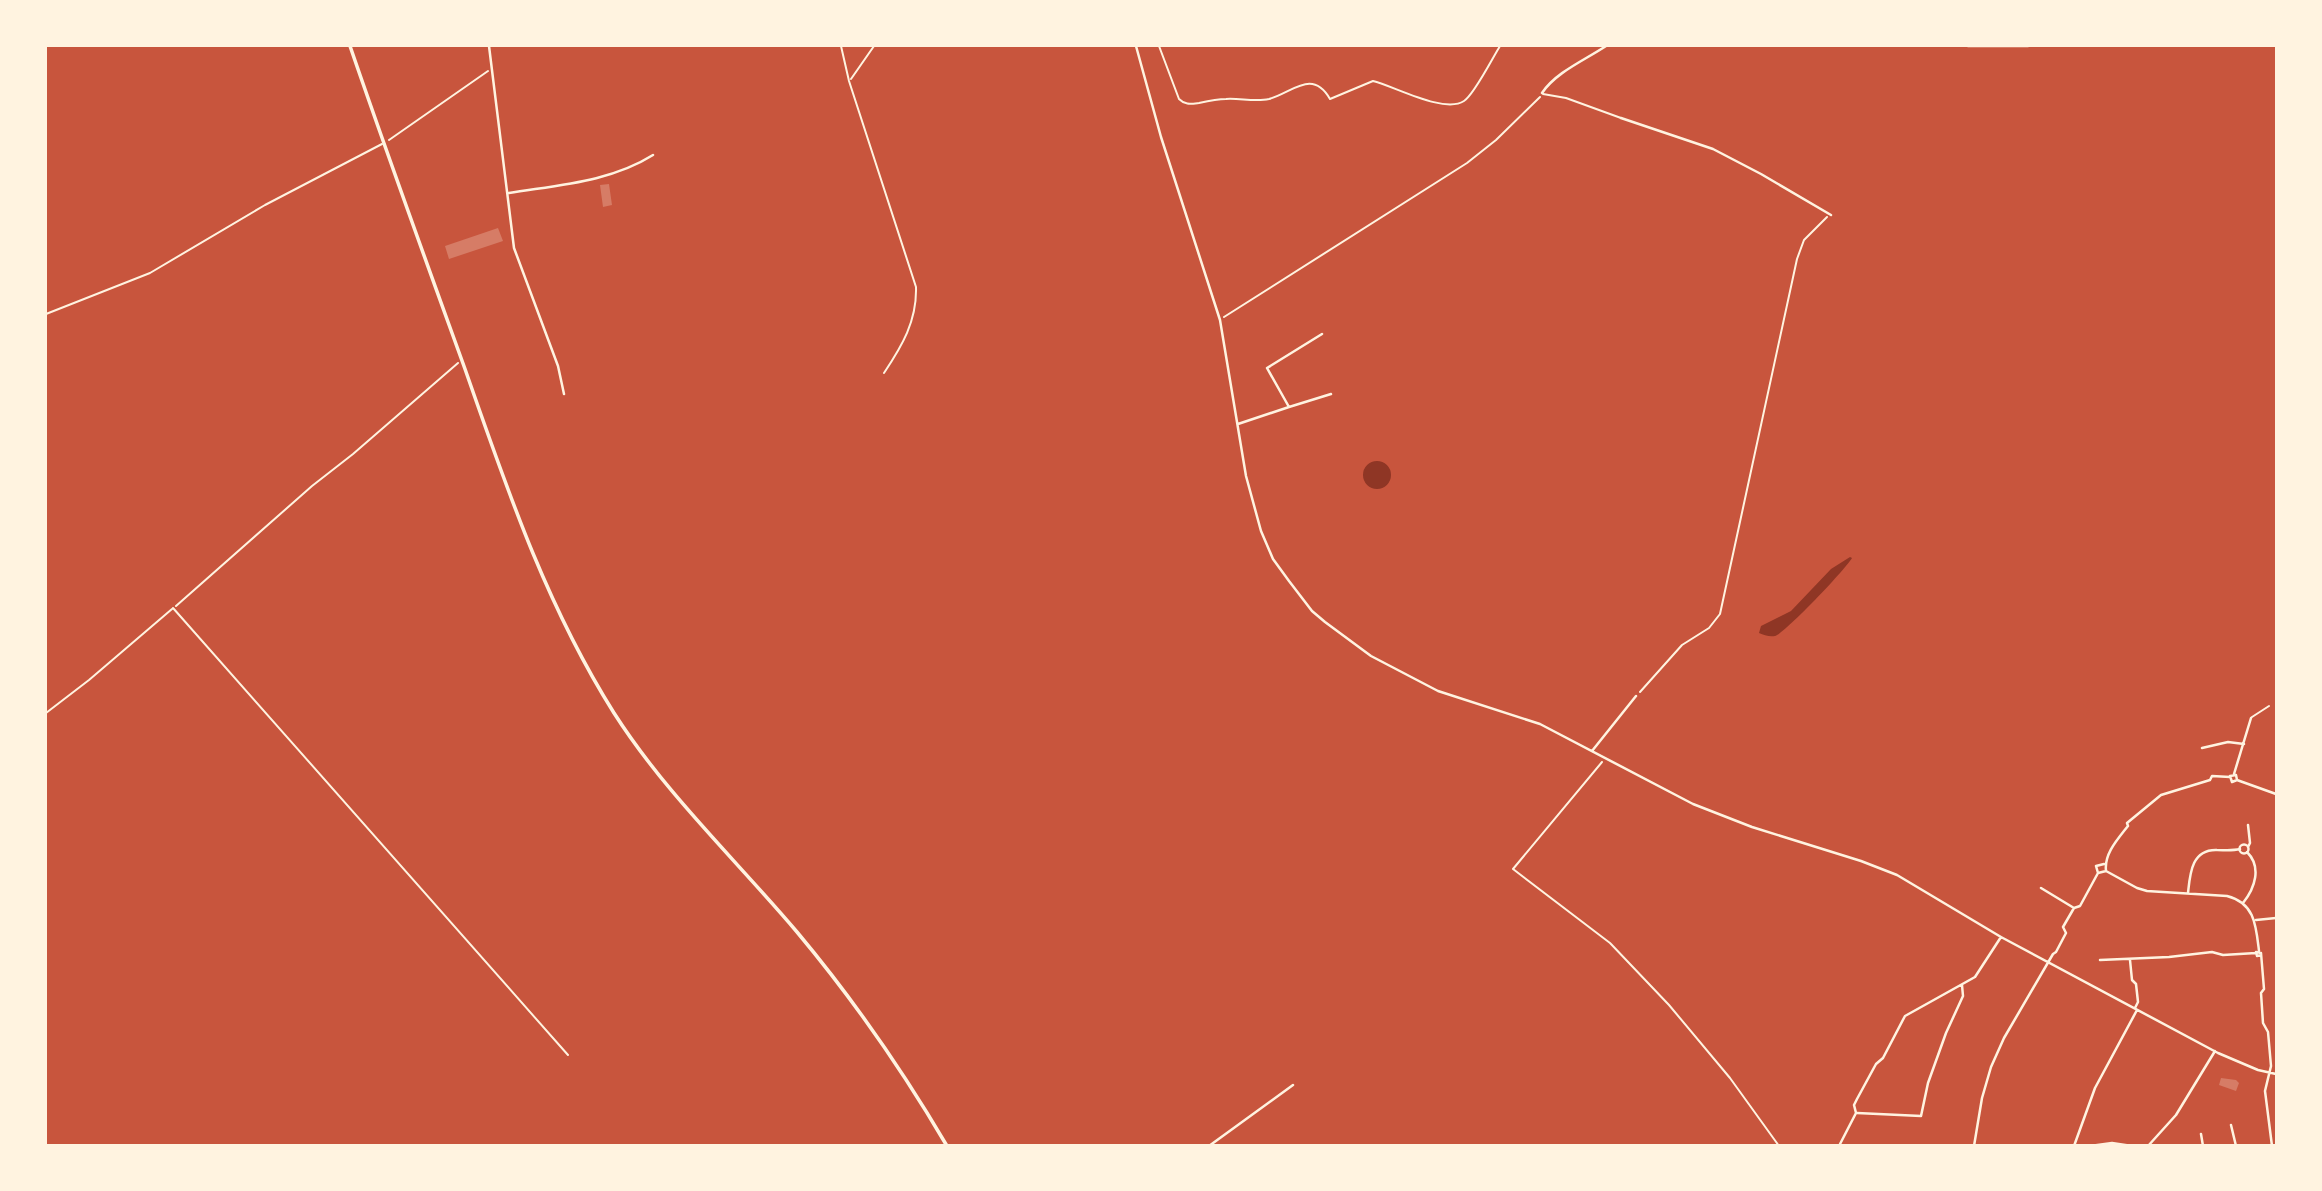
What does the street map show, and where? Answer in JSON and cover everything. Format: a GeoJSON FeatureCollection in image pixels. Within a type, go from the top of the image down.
{"type":"FeatureCollection","features":[{"type":"Feature","properties":{"kind":"main road"},"geometry":{"type":"LineString","coordinates":[[350,46],[506,487],[564,626],[630,738],[823,963],[897,1065],[947,1146]]}},
{"type":"Feature","properties":{"kind":"street"},"geometry":{"type":"LineString","coordinates":[[489,46],[514,248],[558,366],[564,394]]}},
{"type":"Feature","properties":{"kind":"street"},"geometry":{"type":"LineString","coordinates":[[1136,46],[1161,137],[1220,320],[1249,491],[1261,531],[1273,559],[1312,611],[1371,656],[1438,691],[1533,721],[1666,791],[1752,827],[1883,869],[2001,937],[2216,1051],[2258,1070],[2277,1074]]}},
{"type":"Feature","properties":{"kind":"street"},"geometry":{"type":"LineString","coordinates":[[1542,93],[1559,76],[1606,46]]}},
{"type":"Feature","properties":{"kind":"street"},"geometry":{"type":"LineString","coordinates":[[1968,46],[2028,46]]}},
{"type":"Feature","properties":{"kind":"street"},"geometry":{"type":"LineString","coordinates":[[1621,118],[1713,149],[1761,173],[1831,215]]}},
{"type":"Feature","properties":{"kind":"street"},"geometry":{"type":"LineString","coordinates":[[507,193],[583,182],[621,172],[653,155]]}},
{"type":"Feature","properties":{"kind":"street"},"geometry":{"type":"LineString","coordinates":[[1289,407],[1267,368],[1322,334]]}},
{"type":"Feature","properties":{"kind":"street"},"geometry":{"type":"LineString","coordinates":[[1238,424],[1331,394]]}},
{"type":"Feature","properties":{"kind":"street"},"geometry":{"type":"LineString","coordinates":[[1592,751],[1636,696]]}},
{"type":"Feature","properties":{"kind":"street"},"geometry":{"type":"LineString","coordinates":[[2251,718],[2234,774],[2230,777],[2212,776],[2210,780],[2160,795],[2127,823],[2128,826],[2109,850],[2104,864],[2106,871],[2136,888],[2147,891],[2227,897],[2243,903],[2256,920],[2264,989],[2260,993],[2262,1016],[2268,1032],[2272,1066],[2266,1098],[2272,1146]]}},
{"type":"Feature","properties":{"kind":"street"},"geometry":{"type":"LineString","coordinates":[[2203,748],[2228,741],[2244,744]]}},
{"type":"Feature","properties":{"kind":"street"},"geometry":{"type":"LineString","coordinates":[[2234,774],[2237,780]]}},
{"type":"Feature","properties":{"kind":"street"},"geometry":{"type":"LineString","coordinates":[[2230,777],[2232,782],[2237,780],[2277,794]]}},
{"type":"Feature","properties":{"kind":"street"},"geometry":{"type":"LineString","coordinates":[[2247,852],[2248,825]]}},
{"type":"Feature","properties":{"kind":"street"},"geometry":{"type":"LineString","coordinates":[[2188,893],[2191,870],[2200,855],[2214,850],[2240,849],[2242,845],[2248,847]]}},
{"type":"Feature","properties":{"kind":"street"},"geometry":{"type":"LineString","coordinates":[[2240,849],[2253,859],[2255,883],[2243,903]]}},
{"type":"Feature","properties":{"kind":"street"},"geometry":{"type":"LineString","coordinates":[[1975,1146],[1982,1098],[1991,1067],[2004,1038],[2048,961],[2059,947],[2066,933],[2063,927],[2074,908],[2080,906],[2098,873],[2096,866],[2104,864]]}},
{"type":"Feature","properties":{"kind":"street"},"geometry":{"type":"LineString","coordinates":[[2098,873],[2106,871]]}},
{"type":"Feature","properties":{"kind":"street"},"geometry":{"type":"LineString","coordinates":[[2041,888],[2074,908]]}},
{"type":"Feature","properties":{"kind":"street"},"geometry":{"type":"LineString","coordinates":[[2256,920],[2277,918]]}},
{"type":"Feature","properties":{"kind":"street"},"geometry":{"type":"LineString","coordinates":[[1839,1146],[1856,1113],[1854,1105],[1857,1099],[1905,1016],[1975,977],[2001,937]]}},
{"type":"Feature","properties":{"kind":"street"},"geometry":{"type":"LineString","coordinates":[[2100,960],[2130,960],[2213,952],[2223,955],[2259,954]]}},
{"type":"Feature","properties":{"kind":"street"},"geometry":{"type":"LineString","coordinates":[[2074,1146],[2095,1088],[2136,1009],[2136,984],[2132,980],[2130,960]]}},
{"type":"Feature","properties":{"kind":"street"},"geometry":{"type":"LineString","coordinates":[[1856,1113],[1922,1116],[1928,1083],[1963,996],[1962,985]]}},
{"type":"Feature","properties":{"kind":"street"},"geometry":{"type":"LineString","coordinates":[[2148,1146],[2176,1115],[2216,1051]]}},
{"type":"Feature","properties":{"kind":"street"},"geometry":{"type":"LineString","coordinates":[[1209,1146],[1293,1086]]}},
{"type":"Feature","properties":{"kind":"street"},"geometry":{"type":"LineString","coordinates":[[2231,1125],[2236,1146]]}},
{"type":"Feature","properties":{"kind":"street"},"geometry":{"type":"LineString","coordinates":[[2201,1134],[2203,1146]]}},
{"type":"Feature","properties":{"kind":"street"},"geometry":{"type":"LineString","coordinates":[[2090,1146],[2122,1143],[2132,1146]]}},
{"type":"Feature","properties":{"kind":"lane"},"geometry":{"type":"LineString","coordinates":[[1542,93],[1566,98],[1621,118]]}},
{"type":"Feature","properties":{"kind":"lane"},"geometry":{"type":"LineString","coordinates":[[46,314],[150,274],[265,205],[383,144]]}},
{"type":"Feature","properties":{"kind":"lane"},"geometry":{"type":"LineString","coordinates":[[173,608],[568,1055]]}},
{"type":"Feature","properties":{"kind":"lane"},"geometry":{"type":"LineString","coordinates":[[2251,718],[2269,706]]}},
{"type":"Feature","properties":{"kind":"path"},"geometry":{"type":"LineString","coordinates":[[841,46],[849,81],[916,288],[917,304],[913,320],[884,373]]}},
{"type":"Feature","properties":{"kind":"path"},"geometry":{"type":"LineString","coordinates":[[849,81],[874,46]]}},
{"type":"Feature","properties":{"kind":"path"},"geometry":{"type":"LineString","coordinates":[[1159,46],[1179,99],[1190,104],[1223,99],[1270,99],[1304,83],[1315,85],[1330,99],[1373,81],[1416,98],[1461,103],[1473,91],[1500,46]]}},
{"type":"Feature","properties":{"kind":"path"},"geometry":{"type":"LineString","coordinates":[[383,144],[485,72],[492,70]]}},
{"type":"Feature","properties":{"kind":"path"},"geometry":{"type":"LineString","coordinates":[[1220,320],[1467,163],[1496,140],[1542,93]]}},
{"type":"Feature","properties":{"kind":"path"},"geometry":{"type":"LineString","coordinates":[[1636,696],[1682,645],[1709,628],[1720,614],[1732,569],[1797,260],[1804,240],[1822,220],[1831,215]]}},
{"type":"Feature","properties":{"kind":"path"},"geometry":{"type":"LineString","coordinates":[[46,713],[89,680],[462,360]]}},
{"type":"Feature","properties":{"kind":"path"},"geometry":{"type":"LineString","coordinates":[[1605,759],[1513,869],[1610,943],[1669,1005],[1730,1078],[1779,1146]]}},
{"type":"Feature","properties":{"kind":"shaded area"},"geometry":{"type":"Polygon","coordinates":[[[1377,461],[1387,465],[1391,475],[1387,485],[1377,489],[1367,485],[1363,475],[1367,465],[1377,461]]]}},
{"type":"Feature","properties":{"kind":"shaded area"},"geometry":{"type":"Polygon","coordinates":[[[1852,558],[1847,565],[1781,633],[1767,636],[1759,633],[1761,626],[1791,611],[1831,569],[1852,558]]]}},
{"type":"Feature","properties":{"kind":"building"},"geometry":{"type":"Polygon","coordinates":[[[609,184],[612,205],[603,207],[600,185],[609,184]]]}},
{"type":"Feature","properties":{"kind":"building"},"geometry":{"type":"Polygon","coordinates":[[[498,228],[503,241],[449,259],[445,246],[498,228]]]}},
{"type":"Feature","properties":{"kind":"building"},"geometry":{"type":"Polygon","coordinates":[[[2221,1078],[2236,1080],[2239,1083],[2236,1091],[2219,1085],[2221,1078]]]}}]}
